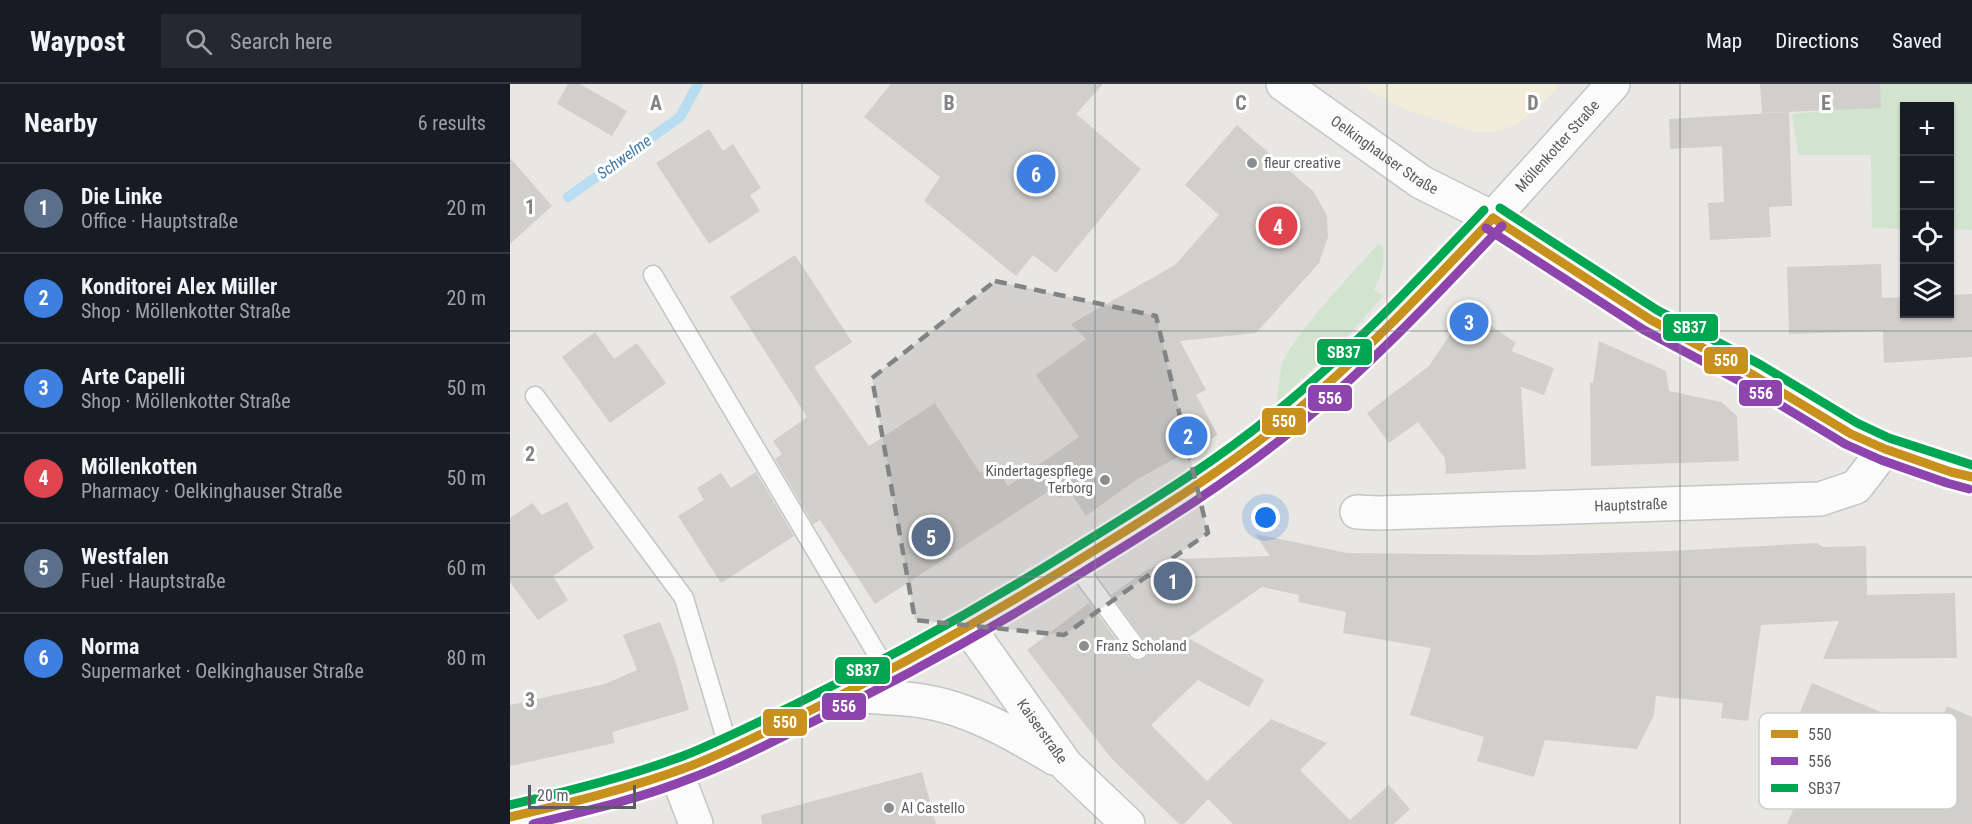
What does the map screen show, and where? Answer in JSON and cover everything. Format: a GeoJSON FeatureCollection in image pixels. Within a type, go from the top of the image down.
{"type":"FeatureCollection","features":[{"type":"Feature","properties":{"kind":"main road","name":"Oelkinghauser Straße"},"geometry":{"type":"LineString","coordinates":[[1283,84],[1421,182],[1493,218]]}},
{"type":"Feature","properties":{"kind":"main road","name":"Möllenkotter Straße"},"geometry":{"type":"LineString","coordinates":[[1074,563],[1212,475],[1272,431],[1322,388],[1417,298],[1493,218],[1612,84]]}},
{"type":"Feature","properties":{"kind":"main road"},"geometry":{"type":"LineString","coordinates":[[1493,218],[1651,320],[1755,376],[1851,434],[1885,449],[1972,477]]}},
{"type":"Feature","properties":{"kind":"main road","name":"Hauptstraße"},"geometry":{"type":"LineString","coordinates":[[1357,512],[1820,499],[1856,486],[1885,449]]}},
{"type":"Feature","properties":{"kind":"main road"},"geometry":{"type":"LineString","coordinates":[[510,817],[597,797],[676,772],[729,749],[887,671],[968,627],[1074,563]]}},
{"type":"Feature","properties":{"kind":"main road","name":"Kaiserstraße"},"geometry":{"type":"LineString","coordinates":[[968,627],[1066,765],[1128,824]]}},
{"type":"Feature","properties":{"kind":"main road"},"geometry":{"type":"LineString","coordinates":[[842,695],[922,701],[962,712],[1014,734],[1066,765]]}},
{"type":"Feature","properties":{"kind":"main road"},"geometry":{"type":"LineString","coordinates":[[676,772],[696,824]]}},
{"type":"Feature","properties":{"kind":"lane"},"geometry":{"type":"LineString","coordinates":[[653,275],[887,671]]}},
{"type":"Feature","properties":{"kind":"lane"},"geometry":{"type":"LineString","coordinates":[[535,396],[684,598],[729,749]]}},
{"type":"Feature","properties":{"kind":"lane"},"geometry":{"type":"LineString","coordinates":[[1074,563],[1138,650]]}},
{"type":"Feature","properties":{"kind":"highlighted area"},"geometry":{"type":"Polygon","coordinates":[[[995,281],[1156,316],[1208,533],[1064,635],[915,620],[872,378],[995,281]]]}},
{"type":"Feature","properties":{"kind":"shaded area"},"geometry":{"type":"Polygon","coordinates":[[[1357,84],[1560,84],[1542,104],[1517,124],[1496,132],[1475,132],[1406,110],[1357,84]]]}},
{"type":"Feature","properties":{"kind":"green space"},"geometry":{"type":"Polygon","coordinates":[[[1845,84],[1972,84],[1972,230],[1954,229],[1954,102],[1900,102],[1900,229],[1872,228],[1871,155],[1798,155],[1792,114],[1845,109],[1845,84]]]}},
{"type":"Feature","properties":{"kind":"green space"},"geometry":{"type":"Polygon","coordinates":[[[1378,244],[1383,247],[1384,259],[1381,274],[1374,289],[1383,296],[1351,333],[1276,403],[1282,363],[1291,347],[1318,311],[1378,244]]]}},
{"type":"Feature","properties":{"kind":"building"},"geometry":{"type":"Polygon","coordinates":[[[568,84],[580,84],[627,111],[612,136],[557,104],[568,84]]]}},
{"type":"Feature","properties":{"kind":"building"},"geometry":{"type":"Polygon","coordinates":[[[891,84],[1103,84],[1076,114],[1141,169],[1056,273],[1033,255],[1016,276],[924,201],[940,177],[864,117],[891,84]]]}},
{"type":"Feature","properties":{"kind":"building"},"geometry":{"type":"Polygon","coordinates":[[[1760,84],[1880,84],[1881,108],[1762,113],[1760,84]]]}},
{"type":"Feature","properties":{"kind":"building"},"geometry":{"type":"Polygon","coordinates":[[[1789,112],[1792,206],[1769,207],[1771,237],[1710,240],[1708,203],[1724,202],[1722,146],[1670,149],[1669,119],[1789,112]]]}},
{"type":"Feature","properties":{"kind":"building"},"geometry":{"type":"Polygon","coordinates":[[[1237,125],[1314,192],[1327,216],[1328,237],[1319,263],[1256,333],[1180,341],[1206,390],[1196,395],[1218,435],[1136,480],[1086,516],[1070,492],[1059,498],[1052,489],[875,604],[820,520],[813,524],[775,459],[782,454],[773,441],[807,417],[730,297],[795,255],[852,342],[814,367],[869,446],[935,403],[980,473],[994,464],[1008,486],[1079,437],[1036,375],[1086,339],[1071,324],[1175,265],[1219,215],[1185,185],[1237,125]]]}},
{"type":"Feature","properties":{"kind":"building"},"geometry":{"type":"Polygon","coordinates":[[[709,129],[723,151],[733,144],[761,188],[750,195],[760,211],[709,244],[656,163],[709,129]]]}},
{"type":"Feature","properties":{"kind":"building"},"geometry":{"type":"Polygon","coordinates":[[[510,158],[552,206],[510,244],[510,158]]]}},
{"type":"Feature","properties":{"kind":"building"},"geometry":{"type":"Polygon","coordinates":[[[1881,264],[1882,298],[1900,297],[1900,318],[1954,318],[1954,295],[1972,294],[1972,357],[1884,363],[1883,331],[1789,334],[1787,267],[1881,264]]]}},
{"type":"Feature","properties":{"kind":"building"},"geometry":{"type":"Polygon","coordinates":[[[1467,309],[1516,343],[1511,351],[1554,368],[1544,395],[1521,387],[1526,469],[1446,474],[1445,458],[1418,422],[1389,443],[1367,413],[1429,366],[1467,309]]]}},
{"type":"Feature","properties":{"kind":"building"},"geometry":{"type":"Polygon","coordinates":[[[595,332],[614,359],[637,343],[666,383],[610,423],[562,357],[595,332]]]}},
{"type":"Feature","properties":{"kind":"building"},"geometry":{"type":"Polygon","coordinates":[[[1599,341],[1666,371],[1669,391],[1721,402],[1737,416],[1739,461],[1591,466],[1590,382],[1593,383],[1599,341]]]}},
{"type":"Feature","properties":{"kind":"building"},"geometry":{"type":"Polygon","coordinates":[[[756,472],[794,536],[721,583],[678,516],[704,500],[697,488],[721,473],[731,488],[756,472]]]}},
{"type":"Feature","properties":{"kind":"building"},"geometry":{"type":"Polygon","coordinates":[[[567,502],[594,548],[553,576],[568,600],[538,620],[510,582],[510,518],[532,503],[542,515],[567,502]]]}},
{"type":"Feature","properties":{"kind":"building"},"geometry":{"type":"Polygon","coordinates":[[[1255,534],[1347,553],[1535,555],[1817,543],[1823,547],[1866,546],[1867,595],[1955,593],[1957,658],[1823,659],[1839,621],[1761,625],[1748,721],[1721,718],[1723,703],[1656,696],[1654,715],[1637,749],[1545,740],[1534,777],[1477,761],[1484,737],[1410,715],[1431,648],[1343,633],[1346,612],[1298,602],[1299,595],[1262,587],[1188,638],[1264,680],[1249,707],[1198,680],[1151,725],[1207,781],[1271,719],[1327,743],[1300,770],[1350,820],[1389,785],[1410,809],[1394,824],[1233,824],[1208,799],[1184,824],[1179,824],[1111,758],[1027,650],[1089,603],[1129,657],[1139,661],[1144,659],[1148,654],[1147,644],[1111,595],[1146,570],[1178,559],[1270,556],[1255,534]]]}},
{"type":"Feature","properties":{"kind":"building"},"geometry":{"type":"Polygon","coordinates":[[[660,622],[676,663],[689,710],[612,732],[615,743],[510,766],[510,705],[605,684],[637,670],[623,635],[660,622]]]}},
{"type":"Feature","properties":{"kind":"building"},"geometry":{"type":"Polygon","coordinates":[[[1812,683],[1883,713],[1800,713],[1812,683]]]}},
{"type":"Feature","properties":{"kind":"building"},"geometry":{"type":"Polygon","coordinates":[[[1947,706],[1972,717],[1972,824],[1787,824],[1793,809],[1957,809],[1957,713],[1944,713],[1947,706]]]}},
{"type":"Feature","properties":{"kind":"building","name":"Al Castello"},"geometry":{"type":"Polygon","coordinates":[[[922,772],[936,824],[762,824],[761,815],[922,772]]]}},
{"type":"Feature","properties":{"kind":"waterway","name":"Schwelme"},"geometry":{"type":"LineString","coordinates":[[568,197],[680,117],[698,84]]}},
{"type":"Feature","properties":{"kind":"transit line","name":"SB37"},"geometry":{"type":"LineString","coordinates":[[1500,208],[1657,310],[1761,365],[1857,423],[1889,438],[1972,465]]}},
{"type":"Feature","properties":{"kind":"transit line","name":"SB37"},"geometry":{"type":"LineString","coordinates":[[510,805],[640,771],[711,744],[865,669],[936,631],[1040,570],[1177,484],[1276,412],[1357,340],[1484,210]]}},
{"type":"Feature","properties":{"kind":"transit line","name":"550"},"geometry":{"type":"LineString","coordinates":[[1493,218],[1651,320],[1755,376],[1851,434],[1885,449],[1972,477]]}},
{"type":"Feature","properties":{"kind":"transit line","name":"550"},"geometry":{"type":"LineString","coordinates":[[510,817],[664,776],[713,757],[869,681],[1045,581],[1183,494],[1283,422],[1365,349],[1493,218]]}},
{"type":"Feature","properties":{"kind":"transit line","name":"556"},"geometry":{"type":"LineString","coordinates":[[533,824],[634,798],[708,772],[911,672],[1083,572],[1215,488],[1290,432],[1373,359],[1502,226]]}},
{"type":"Feature","properties":{"kind":"transit line","name":"556"},"geometry":{"type":"LineString","coordinates":[[1486,228],[1644,330],[1749,386],[1845,444],[1881,460],[1969,489]]}},
{"type":"Feature","properties":{"kind":"place","name":"fleur creative"},"geometry":{"type":"Point","coordinates":[1252,163]}},
{"type":"Feature","properties":{"kind":"place","name":"Norma"},"geometry":{"type":"Point","coordinates":[1036,174]}},
{"type":"Feature","properties":{"kind":"place","name":"Möllenkotten"},"geometry":{"type":"Point","coordinates":[1278,226]}},
{"type":"Feature","properties":{"kind":"place","name":"Arte Capelli"},"geometry":{"type":"Point","coordinates":[1469,322]}},
{"type":"Feature","properties":{"kind":"place","name":"Konditorei Alex Müller"},"geometry":{"type":"Point","coordinates":[1188,436]}},
{"type":"Feature","properties":{"kind":"place","name":"Kindertagespflege Terborg"},"geometry":{"type":"Point","coordinates":[1105,480]}},
{"type":"Feature","properties":{"kind":"place","name":"Westfalen"},"geometry":{"type":"Point","coordinates":[931,537]}},
{"type":"Feature","properties":{"kind":"place","name":"Die Linke"},"geometry":{"type":"Point","coordinates":[1173,581]}},
{"type":"Feature","properties":{"kind":"place","name":"Franz Scholand"},"geometry":{"type":"Point","coordinates":[1084,646]}},
{"type":"Feature","properties":{"kind":"place","name":"Al Castello"},"geometry":{"type":"Point","coordinates":[889,808]}}]}
